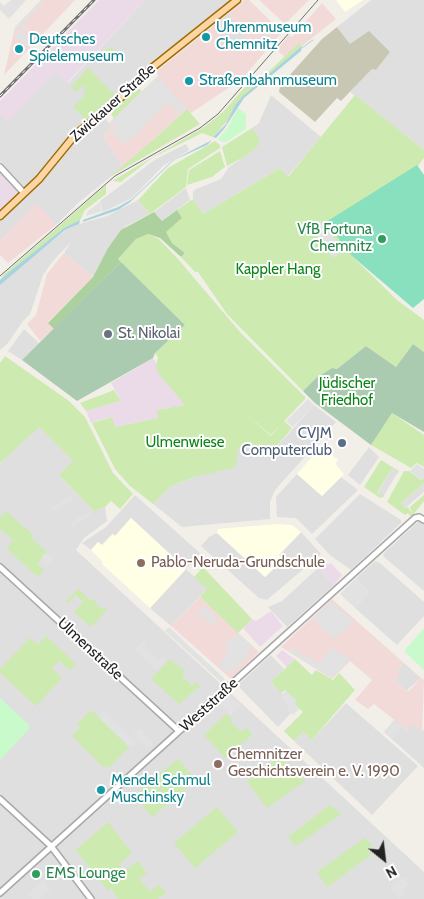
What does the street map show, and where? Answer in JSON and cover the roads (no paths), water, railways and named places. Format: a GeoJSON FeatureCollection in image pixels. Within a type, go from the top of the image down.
{"type":"FeatureCollection","features":[{"type":"Feature","properties":{"kind":"main road","name":"Zwickauer Straße"},"geometry":{"type":"LineString","coordinates":[[0,216],[39,179],[75,135],[114,103],[153,67],[237,0]]}},
{"type":"Feature","properties":{"kind":"street"},"geometry":{"type":"LineString","coordinates":[[0,167],[24,193]]}},
{"type":"Feature","properties":{"kind":"street","name":"Weststraße"},"geometry":{"type":"LineString","coordinates":[[0,893],[417,517],[424,520]]}},
{"type":"Feature","properties":{"kind":"street","name":"Ulmenstraße"},"geometry":{"type":"LineString","coordinates":[[0,567],[179,731]]}},
{"type":"Feature","properties":{"kind":"street"},"geometry":{"type":"LineString","coordinates":[[0,799],[51,846],[91,899]]}},
{"type":"Feature","properties":{"kind":"water"},"geometry":{"type":"Polygon","coordinates":[[[302,46],[301,51],[244,98],[224,129],[216,138],[213,137],[226,124],[235,105],[243,96],[302,46]]]}},
{"type":"Feature","properties":{"kind":"water"},"geometry":{"type":"Polygon","coordinates":[[[212,140],[207,145],[174,160],[129,203],[118,210],[83,222],[83,220],[118,207],[132,199],[173,160],[212,140]]]}},
{"type":"Feature","properties":{"kind":"water"},"geometry":{"type":"Polygon","coordinates":[[[80,220],[79,224],[65,230],[0,285],[0,280],[14,268],[64,228],[80,220]]]}},
{"type":"Feature","properties":{"kind":"waterway"},"geometry":{"type":"LineString","coordinates":[[302,48],[313,40]]}},
{"type":"Feature","properties":{"kind":"tram line"},"geometry":{"type":"LineString","coordinates":[[0,276],[115,176],[200,128],[218,114],[318,0]]}},
{"type":"Feature","properties":{"kind":"railway"},"geometry":{"type":"LineString","coordinates":[[0,96],[94,0]]}},
{"type":"Feature","properties":{"kind":"place","name":"Uhrenmuseum Chemnitz"},"geometry":{"type":"Point","coordinates":[206,37]}},
{"type":"Feature","properties":{"kind":"place","name":"Deutsches Spielemuseum"},"geometry":{"type":"Point","coordinates":[19,49]}},
{"type":"Feature","properties":{"kind":"place","name":"Straßenbahnmuseum"},"geometry":{"type":"Point","coordinates":[189,81]}},
{"type":"Feature","properties":{"kind":"place","name":"VfB Fortuna Chemnitz"},"geometry":{"type":"Point","coordinates":[382,239]}},
{"type":"Feature","properties":{"kind":"place","name":"St. Nikolai"},"geometry":{"type":"Point","coordinates":[108,334]}},
{"type":"Feature","properties":{"kind":"place","name":"CVJM Computerclub"},"geometry":{"type":"Point","coordinates":[342,443]}},
{"type":"Feature","properties":{"kind":"place","name":"Pablo-Neruda-Grundschule"},"geometry":{"type":"Point","coordinates":[141,563]}},
{"type":"Feature","properties":{"kind":"place","name":"Chemnitzer Geschichtsverein e. V. 1990"},"geometry":{"type":"Point","coordinates":[218,764]}},
{"type":"Feature","properties":{"kind":"place","name":"Mendel Schmul Muschinsky"},"geometry":{"type":"Point","coordinates":[101,790]}},
{"type":"Feature","properties":{"kind":"place","name":"EMS Lounge"},"geometry":{"type":"Point","coordinates":[36,874]}},
{"type":"Feature","properties":{"kind":"park label","name":"Kappler Hang"},"geometry":{"type":"Point","coordinates":[278,270]}},
{"type":"Feature","properties":{"kind":"park label","name":"Jüdischer Friedhof"},"geometry":{"type":"Point","coordinates":[347,392]}},
{"type":"Feature","properties":{"kind":"park label","name":"Ulmenwiese"},"geometry":{"type":"Point","coordinates":[185,443]}}]}
